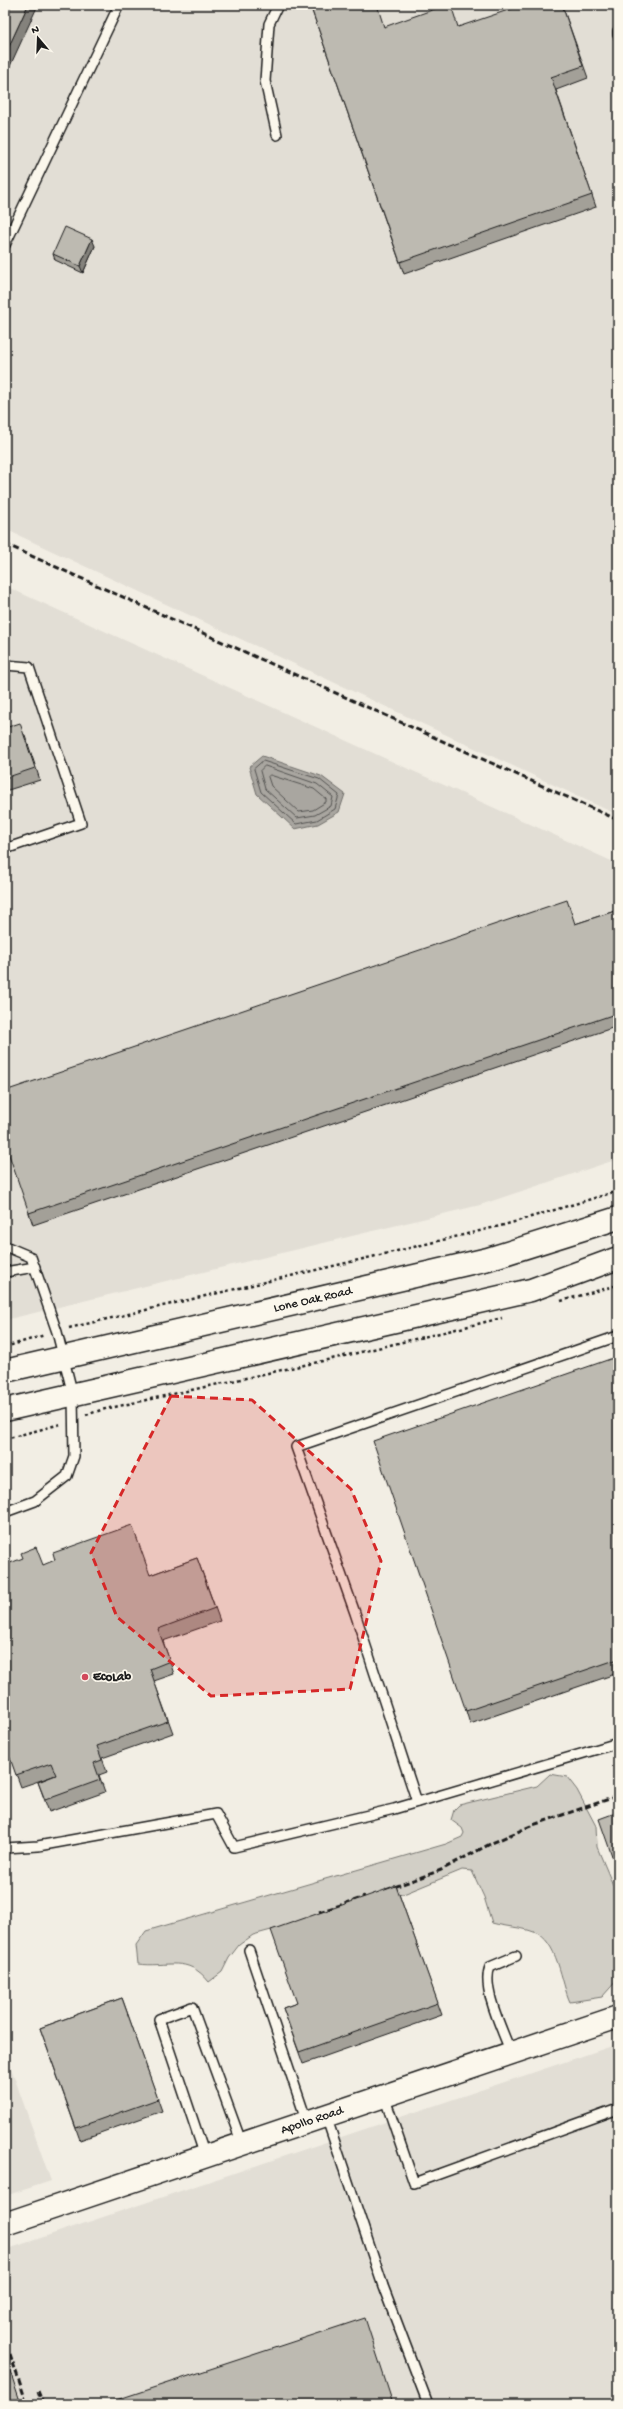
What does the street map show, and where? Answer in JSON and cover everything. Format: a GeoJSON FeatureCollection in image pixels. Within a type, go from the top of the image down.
{"type":"FeatureCollection","features":[{"type":"Feature","properties":{"kind":"main road","name":"Lone Oak Road"},"geometry":{"type":"LineString","coordinates":[[5,1371],[488,1259],[618,1218]]}},
{"type":"Feature","properties":{"kind":"main road"},"geometry":{"type":"LineString","coordinates":[[5,1410],[530,1290],[618,1258]]}},
{"type":"Feature","properties":{"kind":"main road","name":"Apollo Road"},"geometry":{"type":"LineString","coordinates":[[5,2224],[618,2017]]}},
{"type":"Feature","properties":{"kind":"lane"},"geometry":{"type":"LineString","coordinates":[[5,245],[119,5]]}},
{"type":"Feature","properties":{"kind":"lane"},"geometry":{"type":"LineString","coordinates":[[277,135],[266,81],[269,24],[278,5]]}},
{"type":"Feature","properties":{"kind":"lane"},"geometry":{"type":"LineString","coordinates":[[5,665],[29,667],[81,823],[5,849]]}},
{"type":"Feature","properties":{"kind":"lane"},"geometry":{"type":"LineString","coordinates":[[5,1246],[31,1257],[57,1332],[73,1395],[74,1456],[67,1476],[35,1501],[5,1512]]}},
{"type":"Feature","properties":{"kind":"lane"},"geometry":{"type":"LineString","coordinates":[[5,1272],[35,1267]]}},
{"type":"Feature","properties":{"kind":"lane"},"geometry":{"type":"LineString","coordinates":[[417,1802],[355,1613],[296,1447],[618,1336]]}},
{"type":"Feature","properties":{"kind":"lane"},"geometry":{"type":"LineString","coordinates":[[5,1848],[38,1846],[216,1814],[234,1847],[417,1802],[618,1743]]}},
{"type":"Feature","properties":{"kind":"lane"},"geometry":{"type":"LineString","coordinates":[[249,1950],[383,2286],[428,2404]]}},
{"type":"Feature","properties":{"kind":"lane"},"geometry":{"type":"LineString","coordinates":[[511,2053],[488,1989],[486,1976],[490,1967],[516,1956]]}},
{"type":"Feature","properties":{"kind":"lane"},"geometry":{"type":"LineString","coordinates":[[205,2156],[159,2019],[192,2007],[242,2144]]}},
{"type":"Feature","properties":{"kind":"lane"},"geometry":{"type":"LineString","coordinates":[[384,2096],[414,2183],[618,2109]]}},
{"type":"Feature","properties":{"kind":"path"},"geometry":{"type":"LineString","coordinates":[[5,1347],[78,1325],[466,1234],[618,1191]]}},
{"type":"Feature","properties":{"kind":"path"},"geometry":{"type":"LineString","coordinates":[[560,1302],[618,1285]]}},
{"type":"Feature","properties":{"kind":"path"},"geometry":{"type":"LineString","coordinates":[[5,1439],[73,1420],[101,1410],[336,1358],[509,1316]]}},
{"type":"Feature","properties":{"kind":"highlighted area"},"geometry":{"type":"Polygon","coordinates":[[[171,1396],[252,1400],[351,1489],[381,1561],[350,1689],[211,1696],[117,1617],[91,1553],[171,1396]]]}},
{"type":"Feature","properties":{"kind":"shaded area"},"geometry":{"type":"Polygon","coordinates":[[[5,5],[618,5],[618,815],[5,529],[5,5]]]}},
{"type":"Feature","properties":{"kind":"shaded area"},"geometry":{"type":"Polygon","coordinates":[[[5,586],[618,864],[618,1159],[480,1205],[5,1320],[5,586]]]}},
{"type":"Feature","properties":{"kind":"shaded area"},"geometry":{"type":"Polygon","coordinates":[[[550,1774],[567,1777],[577,1790],[596,1826],[597,1847],[618,1897],[618,1979],[602,1997],[570,2002],[558,1963],[548,1944],[542,1937],[534,1932],[492,1923],[484,1897],[472,1871],[462,1870],[406,1893],[253,1935],[239,1945],[229,1958],[222,1972],[209,1982],[201,1973],[185,1965],[138,1964],[136,1945],[146,1931],[446,1844],[462,1837],[464,1833],[462,1828],[451,1820],[454,1810],[459,1805],[537,1786],[550,1774]]]}},
{"type":"Feature","properties":{"kind":"shaded area"},"geometry":{"type":"Polygon","coordinates":[[[618,2044],[618,2404],[5,2404],[5,2250],[618,2044]]]}},
{"type":"Feature","properties":{"kind":"shaded area"},"geometry":{"type":"Polygon","coordinates":[[[5,2051],[51,2181],[5,2196],[5,2051]]]}},
{"type":"Feature","properties":{"kind":"water"},"geometry":{"type":"Polygon","coordinates":[[[262,756],[321,776],[345,794],[339,812],[318,824],[295,829],[257,794],[249,767],[262,756]]]}},
{"type":"Feature","properties":{"kind":"building"},"geometry":{"type":"Polygon","coordinates":[[[5,5],[28,5],[5,55],[5,5]]]}},
{"type":"Feature","properties":{"kind":"building"},"geometry":{"type":"Polygon","coordinates":[[[310,5],[377,5],[384,27],[446,5],[451,5],[458,27],[523,5],[562,5],[583,66],[551,77],[592,195],[400,262],[310,5]]]}},
{"type":"Feature","properties":{"kind":"building"},"geometry":{"type":"Polygon","coordinates":[[[65,227],[92,239],[80,266],[53,254],[65,227]]]}},
{"type":"Feature","properties":{"kind":"building"},"geometry":{"type":"Polygon","coordinates":[[[20,723],[35,768],[5,778],[5,728],[20,723]]]}},
{"type":"Feature","properties":{"kind":"building"},"geometry":{"type":"Polygon","coordinates":[[[567,900],[575,924],[618,910],[618,1013],[29,1213],[5,1143],[5,1091],[567,900]]]}},
{"type":"Feature","properties":{"kind":"building"},"geometry":{"type":"Polygon","coordinates":[[[616,1357],[618,1363],[618,1659],[466,1711],[373,1441],[616,1357]]]}},
{"type":"Feature","properties":{"kind":"building","name":"EcoLab"},"geometry":{"type":"Polygon","coordinates":[[[132,1525],[150,1575],[197,1558],[215,1608],[158,1629],[170,1661],[150,1669],[168,1721],[97,1746],[102,1760],[94,1763],[100,1780],[45,1800],[38,1782],[56,1775],[51,1763],[16,1775],[5,1744],[5,1619],[7,1619],[5,1613],[5,1565],[23,1558],[21,1553],[36,1547],[43,1565],[55,1560],[53,1553],[132,1525]]]}},
{"type":"Feature","properties":{"kind":"building"},"geometry":{"type":"Polygon","coordinates":[[[618,1812],[618,1873],[599,1819],[618,1812]]]}},
{"type":"Feature","properties":{"kind":"building"},"geometry":{"type":"Polygon","coordinates":[[[396,1886],[438,2003],[299,2052],[283,2008],[297,2003],[271,1930],[396,1886]]]}},
{"type":"Feature","properties":{"kind":"building"},"geometry":{"type":"Polygon","coordinates":[[[122,1998],[158,2099],[76,2128],[40,2028],[122,1998]]]}},
{"type":"Feature","properties":{"kind":"building"},"geometry":{"type":"Polygon","coordinates":[[[365,2318],[393,2404],[104,2404],[365,2318]]]}},
{"type":"Feature","properties":{"kind":"building"},"geometry":{"type":"Polygon","coordinates":[[[5,2356],[21,2404],[5,2404],[5,2356]]]}},
{"type":"Feature","properties":{"kind":"railway"},"geometry":{"type":"LineString","coordinates":[[5,544],[618,820]]}},
{"type":"Feature","properties":{"kind":"railway"},"geometry":{"type":"LineString","coordinates":[[386,1890],[441,1870],[492,1843],[533,1825],[618,1796]]}},
{"type":"Feature","properties":{"kind":"railway"},"geometry":{"type":"LineString","coordinates":[[319,1912],[365,1897]]}},
{"type":"Feature","properties":{"kind":"railway"},"geometry":{"type":"LineString","coordinates":[[10,2354],[27,2404]]}},
{"type":"Feature","properties":{"kind":"railway"},"geometry":{"type":"LineString","coordinates":[[38,2391],[43,2404]]}},
{"type":"Feature","properties":{"kind":"place","name":"EcoLab"},"geometry":{"type":"Point","coordinates":[85,1677]}}]}
